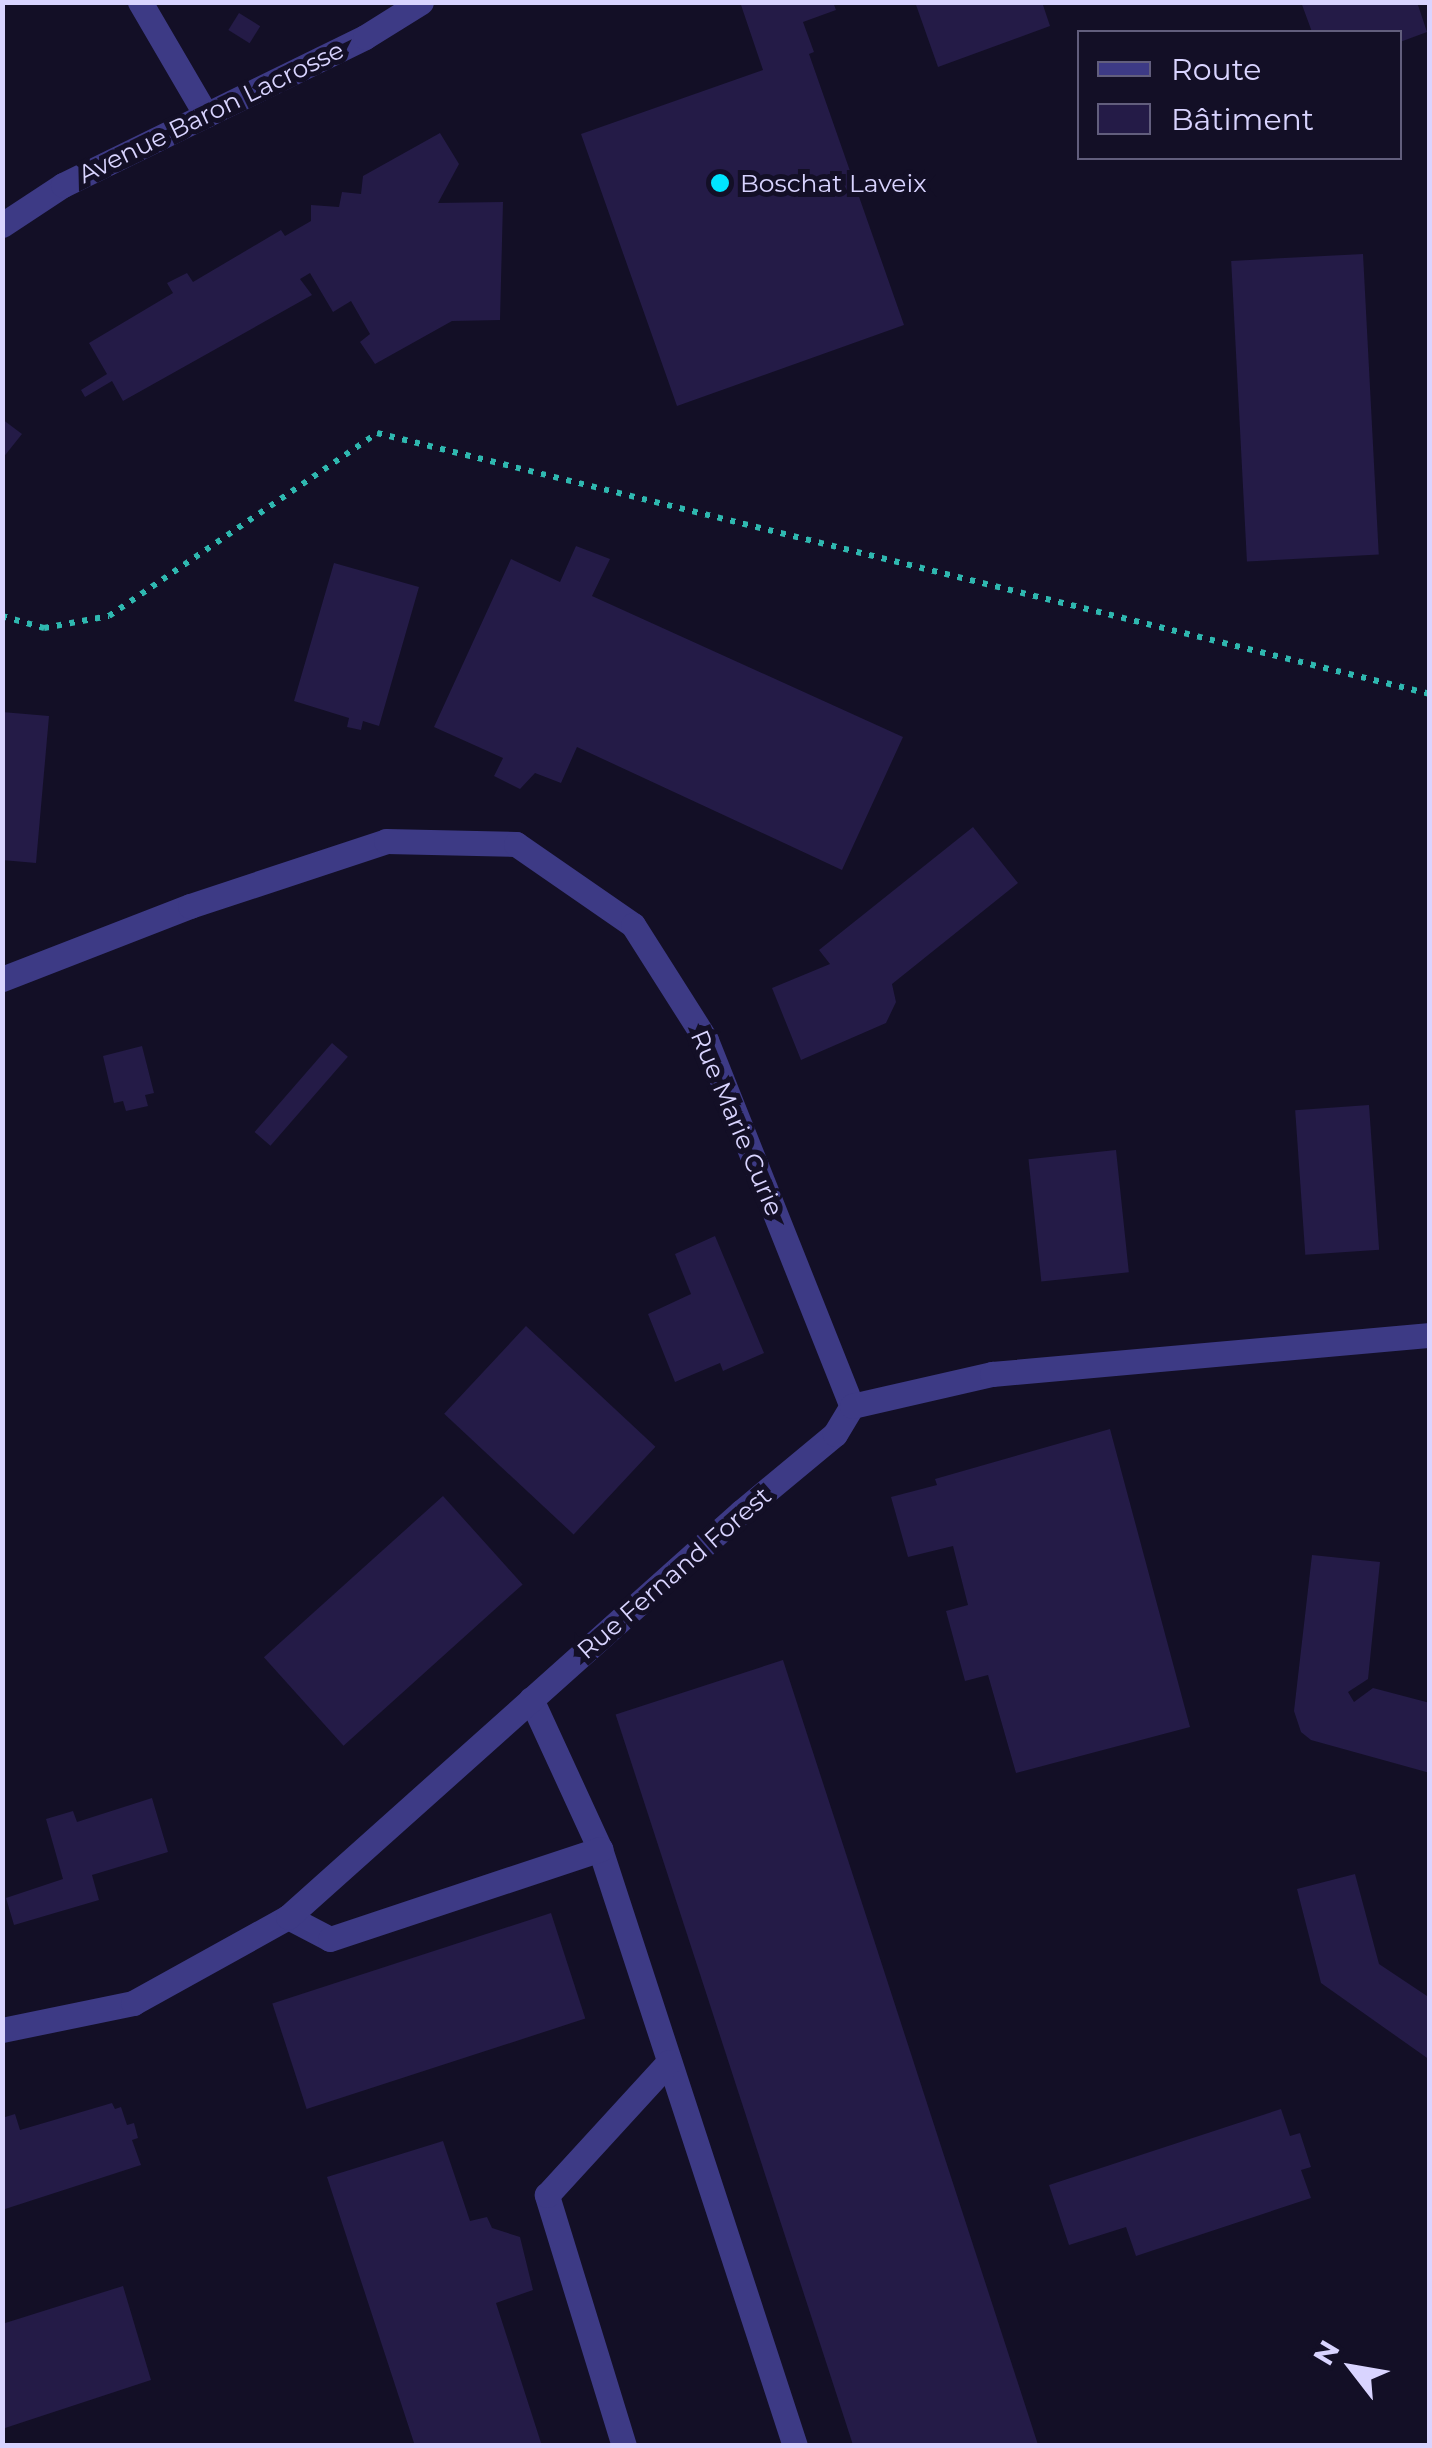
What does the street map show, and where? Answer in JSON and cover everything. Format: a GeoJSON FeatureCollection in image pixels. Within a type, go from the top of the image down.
{"type":"FeatureCollection","features":[{"type":"Feature","properties":{"kind":"street"},"geometry":{"type":"LineString","coordinates":[[140,2],[206,114]]}},
{"type":"Feature","properties":{"kind":"street","name":"Avenue Baron Lacrosse"},"geometry":{"type":"LineString","coordinates":[[2,225],[63,185],[365,37],[421,2]]}},
{"type":"Feature","properties":{"kind":"street","name":"Rue Marie Curie"},"geometry":{"type":"LineString","coordinates":[[2,979],[190,906],[386,841],[516,844],[633,925],[706,1040],[852,1406]]}},
{"type":"Feature","properties":{"kind":"street"},"geometry":{"type":"LineString","coordinates":[[852,1406],[992,1374],[1430,1335]]}},
{"type":"Feature","properties":{"kind":"street","name":"Rue Fernand Forest"},"geometry":{"type":"LineString","coordinates":[[2,2030],[133,2003],[288,1918],[835,1434],[852,1406]]}},
{"type":"Feature","properties":{"kind":"street"},"geometry":{"type":"LineString","coordinates":[[531,1699],[600,1849],[790,2444]]}},
{"type":"Feature","properties":{"kind":"street"},"geometry":{"type":"LineString","coordinates":[[288,1918],[330,1939],[600,1849]]}},
{"type":"Feature","properties":{"kind":"street"},"geometry":{"type":"LineString","coordinates":[[624,2446],[547,2195],[669,2062]]}},
{"type":"Feature","properties":{"kind":"path"},"geometry":{"type":"LineString","coordinates":[[2,616],[44,628],[108,616],[377,433],[1430,694]]}},
{"type":"Feature","properties":{"kind":"building"},"geometry":{"type":"Polygon","coordinates":[[[740,2],[833,2],[836,10],[803,22],[814,52],[809,54],[904,325],[677,406],[581,134],[763,70],[740,2]]]}},
{"type":"Feature","properties":{"kind":"building"},"geometry":{"type":"Polygon","coordinates":[[[915,2],[1042,2],[1050,26],[938,67],[915,2]]]}},
{"type":"Feature","properties":{"kind":"building"},"geometry":{"type":"Polygon","coordinates":[[[1301,2],[1417,2],[1427,32],[1402,41],[1402,30],[1311,30],[1301,2]]]}},
{"type":"Feature","properties":{"kind":"building"},"geometry":{"type":"Polygon","coordinates":[[[239,13],[260,26],[250,43],[228,30],[239,13]]]}},
{"type":"Feature","properties":{"kind":"building"},"geometry":{"type":"Polygon","coordinates":[[[440,133],[459,164],[438,203],[503,202],[500,320],[452,321],[375,364],[360,342],[370,334],[351,301],[333,312],[310,273],[300,279],[312,295],[123,401],[112,381],[85,397],[81,390],[107,374],[89,343],[173,293],[167,283],[187,273],[193,282],[281,230],[285,236],[311,221],[311,205],[339,207],[342,192],[361,194],[363,176],[440,133]]]}},
{"type":"Feature","properties":{"kind":"building"},"geometry":{"type":"Polygon","coordinates":[[[1363,254],[1379,555],[1247,561],[1231,261],[1363,254]]]}},
{"type":"Feature","properties":{"kind":"building"},"geometry":{"type":"Polygon","coordinates":[[[2,419],[22,434],[2,459],[2,419]]]}},
{"type":"Feature","properties":{"kind":"building"},"geometry":{"type":"Polygon","coordinates":[[[576,546],[610,559],[592,596],[903,737],[842,870],[577,747],[561,783],[535,773],[520,789],[494,776],[503,758],[434,727],[511,559],[560,582],[576,546]]]}},
{"type":"Feature","properties":{"kind":"building"},"geometry":{"type":"Polygon","coordinates":[[[334,563],[419,587],[379,726],[363,721],[361,730],[347,727],[349,718],[294,701],[334,563]]]}},
{"type":"Feature","properties":{"kind":"building"},"geometry":{"type":"Polygon","coordinates":[[[2,712],[49,716],[36,863],[2,860],[2,712]]]}},
{"type":"Feature","properties":{"kind":"building"},"geometry":{"type":"Polygon","coordinates":[[[973,827],[1018,883],[892,984],[896,1002],[886,1023],[801,1060],[772,988],[830,964],[819,950],[973,827]]]}},
{"type":"Feature","properties":{"kind":"building"},"geometry":{"type":"Polygon","coordinates":[[[332,1043],[348,1057],[270,1146],[255,1132],[332,1043]]]}},
{"type":"Feature","properties":{"kind":"building"},"geometry":{"type":"Polygon","coordinates":[[[142,1046],[154,1093],[145,1095],[148,1106],[126,1111],[123,1101],[114,1103],[103,1056],[142,1046]]]}},
{"type":"Feature","properties":{"kind":"building"},"geometry":{"type":"Polygon","coordinates":[[[1369,1105],[1379,1250],[1305,1255],[1295,1110],[1369,1105]]]}},
{"type":"Feature","properties":{"kind":"building"},"geometry":{"type":"Polygon","coordinates":[[[1116,1150],[1129,1272],[1041,1282],[1028,1159],[1116,1150]]]}},
{"type":"Feature","properties":{"kind":"building"},"geometry":{"type":"Polygon","coordinates":[[[715,1236],[764,1353],[723,1371],[720,1363],[675,1382],[648,1314],[691,1294],[675,1254],[715,1236]]]}},
{"type":"Feature","properties":{"kind":"building"},"geometry":{"type":"Polygon","coordinates":[[[526,1326],[655,1447],[574,1534],[444,1414],[526,1326]]]}},
{"type":"Feature","properties":{"kind":"building"},"geometry":{"type":"Polygon","coordinates":[[[1110,1429],[1190,1727],[1016,1773],[988,1675],[965,1681],[946,1611],[968,1605],[953,1546],[908,1557],[891,1497],[937,1485],[935,1479],[1110,1429]]]}},
{"type":"Feature","properties":{"kind":"building"},"geometry":{"type":"Polygon","coordinates":[[[443,1496],[523,1584],[344,1746],[264,1657],[443,1496]]]}},
{"type":"Feature","properties":{"kind":"building"},"geometry":{"type":"Polygon","coordinates":[[[1312,1555],[1380,1562],[1368,1679],[1348,1692],[1354,1702],[1373,1688],[1430,1703],[1430,1773],[1311,1740],[1301,1732],[1294,1711],[1312,1555]]]}},
{"type":"Feature","properties":{"kind":"building"},"geometry":{"type":"Polygon","coordinates":[[[783,1660],[1038,2446],[853,2446],[616,1714],[783,1660]]]}},
{"type":"Feature","properties":{"kind":"building"},"geometry":{"type":"Polygon","coordinates":[[[152,1798],[168,1852],[92,1875],[99,1900],[14,1925],[6,1898],[63,1879],[46,1819],[73,1811],[77,1822],[152,1798]]]}},
{"type":"Feature","properties":{"kind":"building"},"geometry":{"type":"Polygon","coordinates":[[[1355,1874],[1379,1964],[1430,1998],[1430,2060],[1321,1983],[1297,1889],[1355,1874]]]}},
{"type":"Feature","properties":{"kind":"building"},"geometry":{"type":"Polygon","coordinates":[[[551,1913],[585,2019],[307,2109],[272,2004],[551,1913]]]}},
{"type":"Feature","properties":{"kind":"building"},"geometry":{"type":"Polygon","coordinates":[[[112,2103],[115,2109],[121,2107],[127,2125],[134,2123],[138,2138],[132,2140],[141,2165],[2,2210],[2,2118],[15,2114],[20,2130],[112,2103]]]}},
{"type":"Feature","properties":{"kind":"building"},"geometry":{"type":"Polygon","coordinates":[[[1281,2109],[1290,2136],[1300,2133],[1311,2167],[1301,2170],[1311,2198],[1136,2256],[1126,2227],[1069,2245],[1049,2185],[1281,2109]]]}},
{"type":"Feature","properties":{"kind":"building"},"geometry":{"type":"Polygon","coordinates":[[[443,2141],[470,2221],[487,2217],[492,2228],[520,2237],[533,2290],[496,2303],[542,2446],[415,2446],[327,2177],[443,2141]]]}},
{"type":"Feature","properties":{"kind":"building"},"geometry":{"type":"Polygon","coordinates":[[[123,2286],[151,2380],[2,2429],[2,2324],[123,2286]]]}},
{"type":"Feature","properties":{"kind":"place","name":"Boschat Laveix"},"geometry":{"type":"Point","coordinates":[720,183]}}]}
